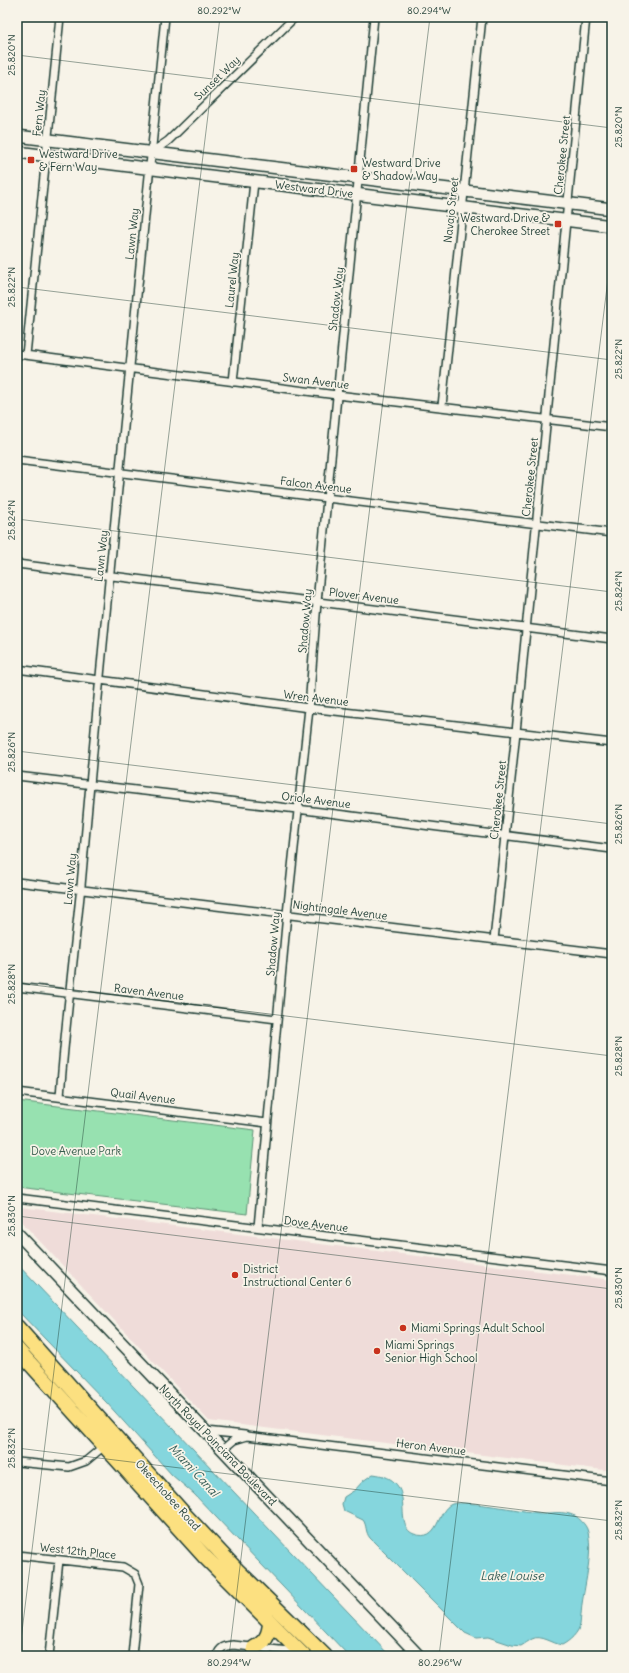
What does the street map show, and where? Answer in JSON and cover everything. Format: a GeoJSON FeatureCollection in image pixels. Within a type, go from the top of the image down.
{"type":"FeatureCollection","features":[{"type":"Feature","properties":{"kind":"highway","name":"Okeechobee Road"},"geometry":{"type":"LineString","coordinates":[[17,1327],[238,1571],[325,1656]]}},
{"type":"Feature","properties":{"kind":"highway","name":"Okeechobee Road"},"geometry":{"type":"LineString","coordinates":[[20,1355],[218,1570],[302,1654]]}},
{"type":"Feature","properties":{"kind":"highway"},"geometry":{"type":"LineString","coordinates":[[20,1355],[36,1360],[54,1369]]}},
{"type":"Feature","properties":{"kind":"highway"},"geometry":{"type":"LineString","coordinates":[[104,1446],[135,1458]]}},
{"type":"Feature","properties":{"kind":"highway"},"geometry":{"type":"LineString","coordinates":[[218,1570],[228,1574],[238,1571]]}},
{"type":"Feature","properties":{"kind":"highway"},"geometry":{"type":"LineString","coordinates":[[254,1648],[262,1644],[267,1638],[270,1623]]}},
{"type":"Feature","properties":{"kind":"highway"},"geometry":{"type":"LineString","coordinates":[[302,1654],[316,1656]]}},
{"type":"Feature","properties":{"kind":"street","name":"Fern Way"},"geometry":{"type":"LineString","coordinates":[[26,355],[60,17]]}},
{"type":"Feature","properties":{"kind":"street","name":"Lawn Way"},"geometry":{"type":"LineString","coordinates":[[60,1097],[99,679],[165,17]]}},
{"type":"Feature","properties":{"kind":"street","name":"Sunset Way"},"geometry":{"type":"LineString","coordinates":[[151,153],[168,141],[295,17]]}},
{"type":"Feature","properties":{"kind":"street","name":"Shadow Way"},"geometry":{"type":"LineString","coordinates":[[258,1227],[297,809],[309,708],[317,602],[358,195],[374,17]]}},
{"type":"Feature","properties":{"kind":"street","name":"Navajo Street"},"geometry":{"type":"LineString","coordinates":[[442,406],[482,17]]}},
{"type":"Feature","properties":{"kind":"street","name":"Cherokee Street"},"geometry":{"type":"LineString","coordinates":[[494,940],[516,732],[586,17]]}},
{"type":"Feature","properties":{"kind":"street","name":"Westward Drive"},"geometry":{"type":"LineString","coordinates":[[17,136],[612,209]]}},
{"type":"Feature","properties":{"kind":"street","name":"Westward Drive"},"geometry":{"type":"LineString","coordinates":[[17,152],[612,226]]}},
{"type":"Feature","properties":{"kind":"street","name":"Laurel Way"},"geometry":{"type":"LineString","coordinates":[[233,382],[254,182]]}},
{"type":"Feature","properties":{"kind":"street","name":"Swan Avenue"},"geometry":{"type":"LineString","coordinates":[[17,354],[337,395],[442,406],[612,427]]}},
{"type":"Feature","properties":{"kind":"street","name":"Falcon Avenue"},"geometry":{"type":"LineString","coordinates":[[17,460],[612,533]]}},
{"type":"Feature","properties":{"kind":"street","name":"Plover Avenue"},"geometry":{"type":"LineString","coordinates":[[17,564],[612,639]]}},
{"type":"Feature","properties":{"kind":"street","name":"Wren Avenue"},"geometry":{"type":"LineString","coordinates":[[17,669],[309,708],[612,743]]}},
{"type":"Feature","properties":{"kind":"street","name":"Oriole Avenue"},"geometry":{"type":"LineString","coordinates":[[17,776],[297,809],[612,849]]}},
{"type":"Feature","properties":{"kind":"street","name":"Nightingale Avenue"},"geometry":{"type":"LineString","coordinates":[[17,882],[612,954]]}},
{"type":"Feature","properties":{"kind":"street","name":"Raven Avenue"},"geometry":{"type":"LineString","coordinates":[[17,987],[278,1019]]}},
{"type":"Feature","properties":{"kind":"street","name":"Quail Avenue"},"geometry":{"type":"LineString","coordinates":[[17,1092],[267,1123]]}},
{"type":"Feature","properties":{"kind":"street","name":"Dove Avenue"},"geometry":{"type":"LineString","coordinates":[[17,1198],[612,1271]]}},
{"type":"Feature","properties":{"kind":"street","name":"North Royal Poinciana Boulevard"},"geometry":{"type":"LineString","coordinates":[[17,1233],[419,1656]]}},
{"type":"Feature","properties":{"kind":"street","name":"Heron Avenue"},"geometry":{"type":"LineString","coordinates":[[205,1431],[612,1481]]}},
{"type":"Feature","properties":{"kind":"street"},"geometry":{"type":"LineString","coordinates":[[222,1450],[234,1440],[247,1436]]}},
{"type":"Feature","properties":{"kind":"street"},"geometry":{"type":"LineString","coordinates":[[17,1462],[69,1467],[86,1461],[104,1446]]}},
{"type":"Feature","properties":{"kind":"street","name":"West 12th Place"},"geometry":{"type":"LineString","coordinates":[[17,1555],[123,1567],[135,1574],[140,1584],[132,1656]]}},
{"type":"Feature","properties":{"kind":"street"},"geometry":{"type":"LineString","coordinates":[[49,1656],[59,1560]]}},
{"type":"Feature","properties":{"kind":"street"},"geometry":{"type":"LineString","coordinates":[[217,1656],[219,1650],[224,1646],[233,1645],[302,1654]]}},
{"type":"Feature","properties":{"kind":"shaded area","name":"Miami Springs Senior High School"},"geometry":{"type":"Polygon","coordinates":[[[20,1207],[612,1280],[612,1471],[209,1421],[17,1217],[17,1209],[20,1207]]]}},
{"type":"Feature","properties":{"kind":"green space","name":"Dove Avenue Park"},"geometry":{"type":"Polygon","coordinates":[[[17,1101],[255,1130],[247,1214],[17,1187],[17,1101]]]}},
{"type":"Feature","properties":{"kind":"water","name":"Miami Canal"},"geometry":{"type":"Polygon","coordinates":[[[17,1264],[390,1656],[349,1656],[194,1494],[172,1475],[106,1402],[17,1310],[17,1264]]]}},
{"type":"Feature","properties":{"kind":"water","name":"Lake Louise"},"geometry":{"type":"Polygon","coordinates":[[[373,1474],[388,1478],[396,1484],[401,1493],[404,1522],[407,1529],[414,1534],[422,1536],[429,1534],[433,1530],[447,1507],[452,1504],[460,1503],[470,1503],[539,1513],[566,1513],[578,1518],[587,1529],[590,1546],[580,1625],[576,1634],[562,1645],[543,1638],[536,1638],[521,1646],[512,1645],[488,1637],[476,1638],[465,1633],[370,1538],[363,1520],[344,1511],[342,1504],[344,1497],[355,1490],[363,1481],[373,1474]]]}},
{"type":"Feature","properties":{"kind":"place","name":"Westward Drive & Fern Way"},"geometry":{"type":"Point","coordinates":[31,160]}},
{"type":"Feature","properties":{"kind":"place","name":"Westward Drive & Shadow Way"},"geometry":{"type":"Point","coordinates":[354,169]}},
{"type":"Feature","properties":{"kind":"place","name":"Westward Drive & Cherokee Street"},"geometry":{"type":"Point","coordinates":[558,224]}},
{"type":"Feature","properties":{"kind":"place","name":"District Instructional Center 6"},"geometry":{"type":"Point","coordinates":[235,1275]}},
{"type":"Feature","properties":{"kind":"place","name":"Miami Springs Adult School"},"geometry":{"type":"Point","coordinates":[403,1328]}},
{"type":"Feature","properties":{"kind":"place","name":"Miami Springs Senior High School"},"geometry":{"type":"Point","coordinates":[377,1351]}}]}
